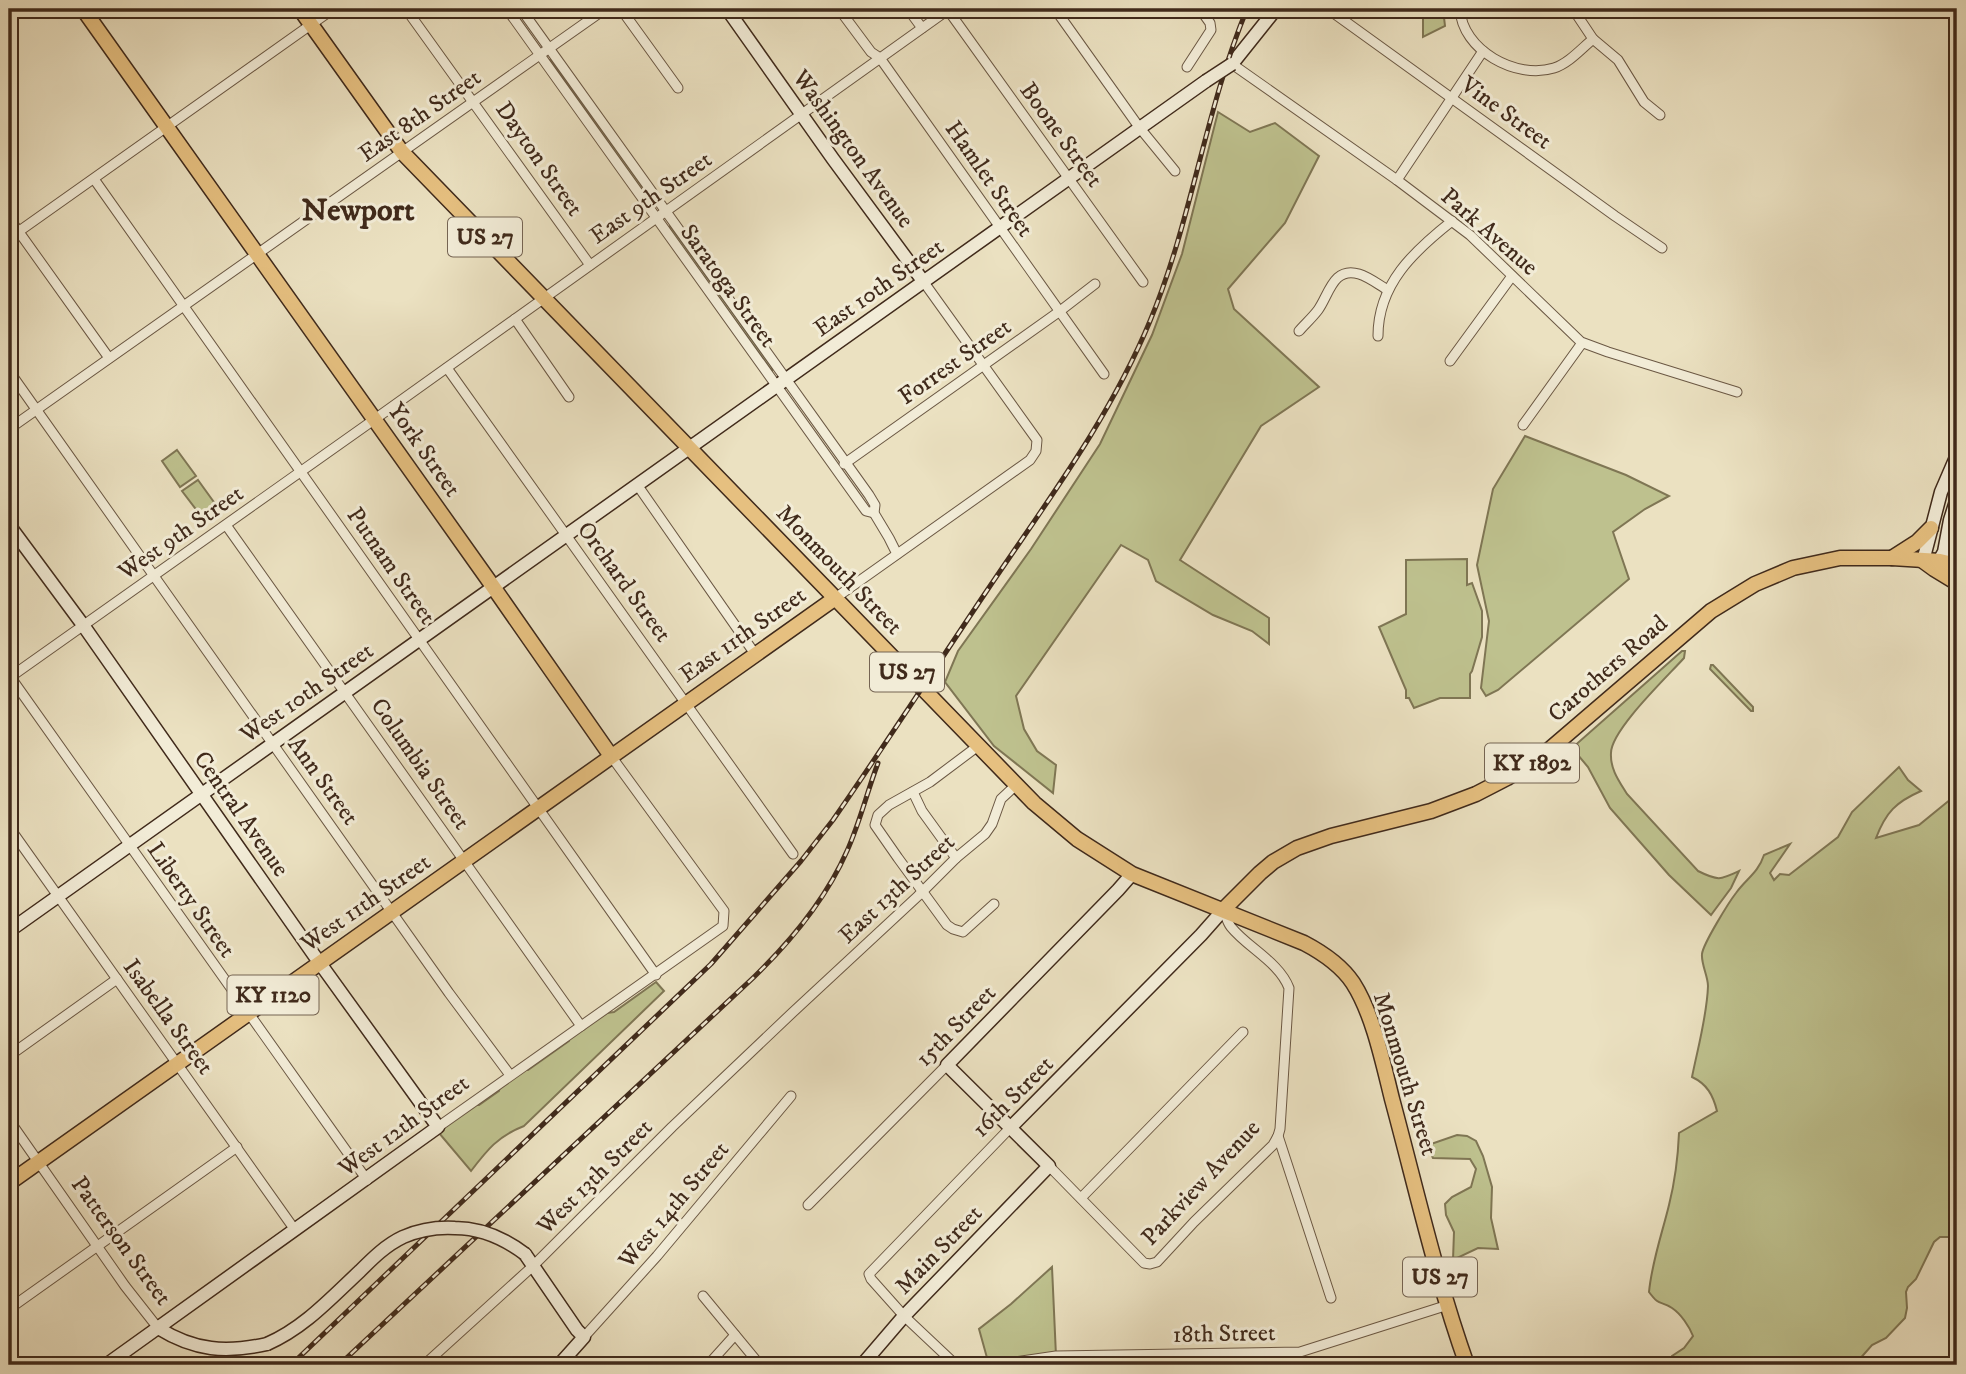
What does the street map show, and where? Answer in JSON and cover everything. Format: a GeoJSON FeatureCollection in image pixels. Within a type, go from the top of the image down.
{"type":"FeatureCollection","features":[{"type":"Feature","properties":{"kind":"main road","name":"York Street"},"geometry":{"type":"LineString","coordinates":[[83,9],[611,756]]}},
{"type":"Feature","properties":{"kind":"main road","name":"Monmouth Street"},"geometry":{"type":"LineString","coordinates":[[300,9],[402,152],[1034,803],[1077,839],[1132,874],[1307,944],[1343,971],[1362,1000],[1382,1062],[1392,1097],[1388,1112],[1407,1180],[1415,1189],[1467,1365]]}},
{"type":"Feature","properties":{"kind":"main road"},"geometry":{"type":"LineString","coordinates":[[1892,558],[1917,542],[1931,528]]}},
{"type":"Feature","properties":{"kind":"main road","name":"Carothers Road"},"geometry":{"type":"LineString","coordinates":[[1224,909],[1273,862],[1297,848],[1331,836],[1431,811],[1476,794],[1507,778],[1543,755],[1712,611],[1745,589],[1815,561],[1892,558],[1932,564]]}},
{"type":"Feature","properties":{"kind":"main road","name":"KY 1892"},"geometry":{"type":"LineString","coordinates":[[1932,564],[1957,565]]}},
{"type":"Feature","properties":{"kind":"main road","name":"KY 1892"},"geometry":{"type":"LineString","coordinates":[[1932,564],[1957,583]]}},
{"type":"Feature","properties":{"kind":"main road","name":"East 11th Street"},"geometry":{"type":"LineString","coordinates":[[611,756],[834,599]]}},
{"type":"Feature","properties":{"kind":"main road","name":"West 11th Street"},"geometry":{"type":"LineString","coordinates":[[9,1183],[611,756]]}},
{"type":"Feature","properties":{"kind":"street"},"geometry":{"type":"LineString","coordinates":[[18,232],[333,9]]}},
{"type":"Feature","properties":{"kind":"street","name":"Dayton Street"},"geometry":{"type":"LineString","coordinates":[[406,9],[590,265]]}},
{"type":"Feature","properties":{"kind":"street","name":"Saratoga Street"},"geometry":{"type":"LineString","coordinates":[[507,9],[656,218],[782,384],[846,463],[875,505],[874,513],[897,554]]}},
{"type":"Feature","properties":{"kind":"street","name":"Saratoga Street"},"geometry":{"type":"LineString","coordinates":[[522,9],[666,211],[836,469],[866,510],[874,513]]}},
{"type":"Feature","properties":{"kind":"street","name":"East 8th Street"},"geometry":{"type":"LineString","coordinates":[[9,429],[605,9]]}},
{"type":"Feature","properties":{"kind":"street"},"geometry":{"type":"LineString","coordinates":[[621,9],[678,88]]}},
{"type":"Feature","properties":{"kind":"street","name":"Washington Avenue"},"geometry":{"type":"LineString","coordinates":[[727,9],[1037,440],[1036,451]]}},
{"type":"Feature","properties":{"kind":"street","name":"Hamlet Street"},"geometry":{"type":"LineString","coordinates":[[839,9],[870,52],[880,58],[1104,374]]}},
{"type":"Feature","properties":{"kind":"street"},"geometry":{"type":"LineString","coordinates":[[908,9],[922,28]]}},
{"type":"Feature","properties":{"kind":"street","name":"East 9th Street"},"geometry":{"type":"LineString","coordinates":[[375,419],[948,9]]}},
{"type":"Feature","properties":{"kind":"street","name":"Boone Street"},"geometry":{"type":"LineString","coordinates":[[948,9],[1143,282]]}},
{"type":"Feature","properties":{"kind":"street"},"geometry":{"type":"LineString","coordinates":[[1055,9],[1139,127],[1175,171]]}},
{"type":"Feature","properties":{"kind":"street"},"geometry":{"type":"LineString","coordinates":[[1187,67],[1211,30],[1210,23],[1200,9]]}},
{"type":"Feature","properties":{"kind":"street","name":"East 10th Street"},"geometry":{"type":"LineString","coordinates":[[493,587],[782,384],[1139,127],[1232,64],[1276,9]]}},
{"type":"Feature","properties":{"kind":"street"},"geometry":{"type":"LineString","coordinates":[[1460,9],[1463,26],[1483,51],[1503,63],[1523,70],[1539,71],[1556,67],[1569,60],[1593,39]]}},
{"type":"Feature","properties":{"kind":"street"},"geometry":{"type":"LineString","coordinates":[[1573,9],[1593,39],[1618,60],[1644,102],[1660,115]]}},
{"type":"Feature","properties":{"kind":"street","name":"Vine Street"},"geometry":{"type":"LineString","coordinates":[[1331,11],[1662,248]]}},
{"type":"Feature","properties":{"kind":"street"},"geometry":{"type":"LineString","coordinates":[[1397,180],[1483,51]]}},
{"type":"Feature","properties":{"kind":"street","name":"Park Avenue"},"geometry":{"type":"LineString","coordinates":[[1232,64],[1471,235],[1582,343],[1737,392]]}},
{"type":"Feature","properties":{"kind":"street","name":"Putnam Street"},"geometry":{"type":"LineString","coordinates":[[94,179],[656,975]]}},
{"type":"Feature","properties":{"kind":"street"},"geometry":{"type":"LineString","coordinates":[[9,218],[110,358]]}},
{"type":"Feature","properties":{"kind":"street"},"geometry":{"type":"LineString","coordinates":[[1378,336],[1378,321],[1392,281],[1422,245],[1452,221]]}},
{"type":"Feature","properties":{"kind":"street"},"geometry":{"type":"LineString","coordinates":[[1299,331],[1317,311],[1331,283],[1339,276],[1359,274],[1388,290]]}},
{"type":"Feature","properties":{"kind":"street"},"geometry":{"type":"LineString","coordinates":[[1451,361],[1512,276]]}},
{"type":"Feature","properties":{"kind":"street","name":"Forrest Street"},"geometry":{"type":"LineString","coordinates":[[836,469],[1095,284]]}},
{"type":"Feature","properties":{"kind":"street"},"geometry":{"type":"LineString","coordinates":[[515,319],[569,397]]}},
{"type":"Feature","properties":{"kind":"street"},"geometry":{"type":"LineString","coordinates":[[1523,425],[1582,343]]}},
{"type":"Feature","properties":{"kind":"street","name":"Orchard Street"},"geometry":{"type":"LineString","coordinates":[[447,368],[793,854]]}},
{"type":"Feature","properties":{"kind":"street","name":"Ann Street"},"geometry":{"type":"LineString","coordinates":[[9,371],[510,1075]]}},
{"type":"Feature","properties":{"kind":"street","name":"West 9th Street"},"geometry":{"type":"LineString","coordinates":[[9,677],[375,419]]}},
{"type":"Feature","properties":{"kind":"street","name":"East 11th Street"},"geometry":{"type":"LineString","coordinates":[[834,599],[1030,460],[1036,451]]}},
{"type":"Feature","properties":{"kind":"street"},"geometry":{"type":"LineString","coordinates":[[1932,564],[1931,528],[1941,492],[1957,455]]}},
{"type":"Feature","properties":{"kind":"street"},"geometry":{"type":"LineString","coordinates":[[638,486],[755,654]]}},
{"type":"Feature","properties":{"kind":"street"},"geometry":{"type":"LineString","coordinates":[[1932,564],[1944,552],[1957,498]]}},
{"type":"Feature","properties":{"kind":"street","name":"Central Avenue"},"geometry":{"type":"LineString","coordinates":[[9,525],[83,625],[438,1127]]}},
{"type":"Feature","properties":{"kind":"street","name":"Columbia Street"},"geometry":{"type":"LineString","coordinates":[[226,525],[581,1026]]}},
{"type":"Feature","properties":{"kind":"street","name":"West 10th Street"},"geometry":{"type":"LineString","coordinates":[[9,931],[493,587]]}},
{"type":"Feature","properties":{"kind":"street","name":"Liberty Street"},"geometry":{"type":"LineString","coordinates":[[9,677],[367,1180]]}},
{"type":"Feature","properties":{"kind":"street"},"geometry":{"type":"LineString","coordinates":[[978,746],[913,792],[889,805],[875,820],[876,828],[947,925],[962,932],[994,905]]}},
{"type":"Feature","properties":{"kind":"street","name":"York Street"},"geometry":{"type":"LineString","coordinates":[[611,756],[717,901],[724,919]]}},
{"type":"Feature","properties":{"kind":"street","name":"East 13th Street"},"geometry":{"type":"LineString","coordinates":[[792,1013],[956,858],[985,835],[1002,799],[1016,785]]}},
{"type":"Feature","properties":{"kind":"street"},"geometry":{"type":"LineString","coordinates":[[913,792],[922,811],[956,858]]}},
{"type":"Feature","properties":{"kind":"street","name":"Isabella Street"},"geometry":{"type":"LineString","coordinates":[[9,827],[295,1230]]}},
{"type":"Feature","properties":{"kind":"street","name":"15th Street"},"geometry":{"type":"LineString","coordinates":[[808,1205],[1132,874]]}},
{"type":"Feature","properties":{"kind":"street","name":"16th Street"},"geometry":{"type":"LineString","coordinates":[[904,1316],[869,1274],[1224,909]]}},
{"type":"Feature","properties":{"kind":"street","name":"Parkview Avenue"},"geometry":{"type":"LineString","coordinates":[[947,1065],[1144,1263],[1154,1264],[1273,1145],[1278,1136],[1289,988],[1276,969],[1229,925],[1224,909]]}},
{"type":"Feature","properties":{"kind":"street","name":"West 12th Street"},"geometry":{"type":"LineString","coordinates":[[106,1365],[510,1075],[656,975],[723,926],[724,919]]}},
{"type":"Feature","properties":{"kind":"street"},"geometry":{"type":"LineString","coordinates":[[9,1056],[117,979]]}},
{"type":"Feature","properties":{"kind":"street","name":"West 13th Street"},"geometry":{"type":"LineString","coordinates":[[425,1365],[533,1266],[687,1112],[792,1013]]}},
{"type":"Feature","properties":{"kind":"street"},"geometry":{"type":"LineString","coordinates":[[1081,1198],[1243,1032]]}},
{"type":"Feature","properties":{"kind":"street","name":"West 14th Street"},"geometry":{"type":"LineString","coordinates":[[584,1337],[657,1256],[791,1096]]}},
{"type":"Feature","properties":{"kind":"street","name":"Patterson Street"},"geometry":{"type":"LineString","coordinates":[[9,1120],[125,1286],[158,1328],[182,1341],[233,1350],[267,1344],[283,1337],[309,1319],[391,1243],[418,1232],[448,1227],[465,1228],[500,1238],[525,1254],[533,1266]]}},
{"type":"Feature","properties":{"kind":"street"},"geometry":{"type":"LineString","coordinates":[[1278,1136],[1331,1298]]}},
{"type":"Feature","properties":{"kind":"street"},"geometry":{"type":"LineString","coordinates":[[9,1310],[237,1147]]}},
{"type":"Feature","properties":{"kind":"street","name":"Main Street"},"geometry":{"type":"LineString","coordinates":[[862,1365],[904,1316],[1049,1166]]}},
{"type":"Feature","properties":{"kind":"street"},"geometry":{"type":"LineString","coordinates":[[533,1266],[584,1337],[559,1365]]}},
{"type":"Feature","properties":{"kind":"street"},"geometry":{"type":"LineString","coordinates":[[703,1296],[760,1365]]}},
{"type":"Feature","properties":{"kind":"street","name":"18th Street"},"geometry":{"type":"LineString","coordinates":[[995,1365],[1056,1356],[1300,1352],[1448,1305]]}},
{"type":"Feature","properties":{"kind":"street"},"geometry":{"type":"LineString","coordinates":[[904,1316],[956,1365]]}},
{"type":"Feature","properties":{"kind":"street"},"geometry":{"type":"LineString","coordinates":[[708,1365],[735,1335]]}},
{"type":"Feature","properties":{"kind":"green space"},"geometry":{"type":"Polygon","coordinates":[[[1410,9],[1443,9],[1445,26],[1423,37],[1423,12],[1410,9]]]}},
{"type":"Feature","properties":{"kind":"green space"},"geometry":{"type":"Polygon","coordinates":[[[552,60],[653,202],[650,202],[552,60]]]}},
{"type":"Feature","properties":{"kind":"green space"},"geometry":{"type":"Polygon","coordinates":[[[1218,112],[1250,132],[1275,123],[1319,156],[1285,223],[1228,289],[1234,309],[1319,387],[1261,426],[1180,560],[1269,618],[1269,644],[1252,631],[1213,615],[1156,581],[1148,560],[1121,545],[1016,696],[1024,729],[1037,751],[1056,765],[1053,793],[994,746],[945,682],[958,651],[1031,549],[1100,444],[1152,335],[1182,254],[1218,112]]]}},
{"type":"Feature","properties":{"kind":"green space"},"geometry":{"type":"Polygon","coordinates":[[[670,226],[772,367],[772,371],[671,232],[670,226]]]}},
{"type":"Feature","properties":{"kind":"green space"},"geometry":{"type":"Polygon","coordinates":[[[1525,436],[1626,475],[1669,496],[1613,532],[1629,579],[1498,690],[1486,696],[1481,688],[1489,621],[1477,565],[1493,489],[1525,436]]]}},
{"type":"Feature","properties":{"kind":"green space"},"geometry":{"type":"Polygon","coordinates":[[[177,450],[196,476],[180,487],[162,461],[177,450]]]}},
{"type":"Feature","properties":{"kind":"green space"},"geometry":{"type":"Polygon","coordinates":[[[198,480],[216,505],[201,516],[182,491],[198,480]]]}},
{"type":"Feature","properties":{"kind":"green space"},"geometry":{"type":"Polygon","coordinates":[[[1467,559],[1467,585],[1472,583],[1482,611],[1482,637],[1470,674],[1470,698],[1440,698],[1414,708],[1409,698],[1406,698],[1406,690],[1379,627],[1406,614],[1406,560],[1467,559]]]}},
{"type":"Feature","properties":{"kind":"green space"},"geometry":{"type":"Polygon","coordinates":[[[1685,651],[1684,658],[1620,731],[1613,743],[1611,759],[1616,775],[1627,794],[1698,871],[1719,878],[1739,871],[1731,888],[1711,915],[1669,875],[1610,808],[1588,767],[1572,748],[1685,651]]]}},
{"type":"Feature","properties":{"kind":"green space"},"geometry":{"type":"Polygon","coordinates":[[[1711,665],[1753,707],[1753,711],[1710,669],[1711,665]]]}},
{"type":"Feature","properties":{"kind":"green space"},"geometry":{"type":"Polygon","coordinates":[[[1899,767],[1908,780],[1921,791],[1893,809],[1876,838],[1919,825],[1957,794],[1957,1234],[1940,1237],[1934,1242],[1916,1279],[1906,1292],[1905,1318],[1886,1338],[1872,1345],[1858,1361],[1836,1365],[1672,1365],[1672,1356],[1684,1348],[1693,1336],[1679,1314],[1658,1302],[1649,1292],[1673,1187],[1679,1133],[1717,1111],[1709,1091],[1692,1077],[1707,997],[1708,982],[1702,958],[1703,949],[1728,905],[1764,855],[1790,844],[1770,873],[1774,880],[1780,874],[1789,875],[1838,837],[1852,812],[1899,767]]]}},
{"type":"Feature","properties":{"kind":"green space"},"geometry":{"type":"Polygon","coordinates":[[[656,982],[664,991],[524,1126],[494,1144],[471,1171],[439,1133],[447,1124],[473,1105],[479,1105],[499,1091],[500,1086],[522,1070],[528,1070],[569,1041],[570,1036],[607,1013],[614,1012],[656,982]]]}},
{"type":"Feature","properties":{"kind":"green space"},"geometry":{"type":"Polygon","coordinates":[[[1457,1135],[1476,1141],[1483,1156],[1492,1187],[1491,1218],[1498,1249],[1478,1248],[1453,1260],[1454,1232],[1446,1215],[1445,1204],[1471,1187],[1476,1169],[1470,1159],[1433,1158],[1430,1152],[1431,1144],[1457,1135]]]}},
{"type":"Feature","properties":{"kind":"green space"},"geometry":{"type":"Polygon","coordinates":[[[1052,1267],[1056,1356],[989,1365],[979,1329],[1052,1267]]]}},
{"type":"Feature","properties":{"kind":"railway"},"geometry":{"type":"LineString","coordinates":[[291,1365],[711,964],[833,820],[1075,461],[1134,357],[1165,283],[1220,86],[1247,9]]}},
{"type":"Feature","properties":{"kind":"railway"},"geometry":{"type":"LineString","coordinates":[[339,1365],[782,948],[807,918],[839,869],[856,829],[878,763]]}},
{"type":"Feature","properties":{"kind":"district","name":"Newport"},"geometry":{"type":"Point","coordinates":[358,211]}}]}
